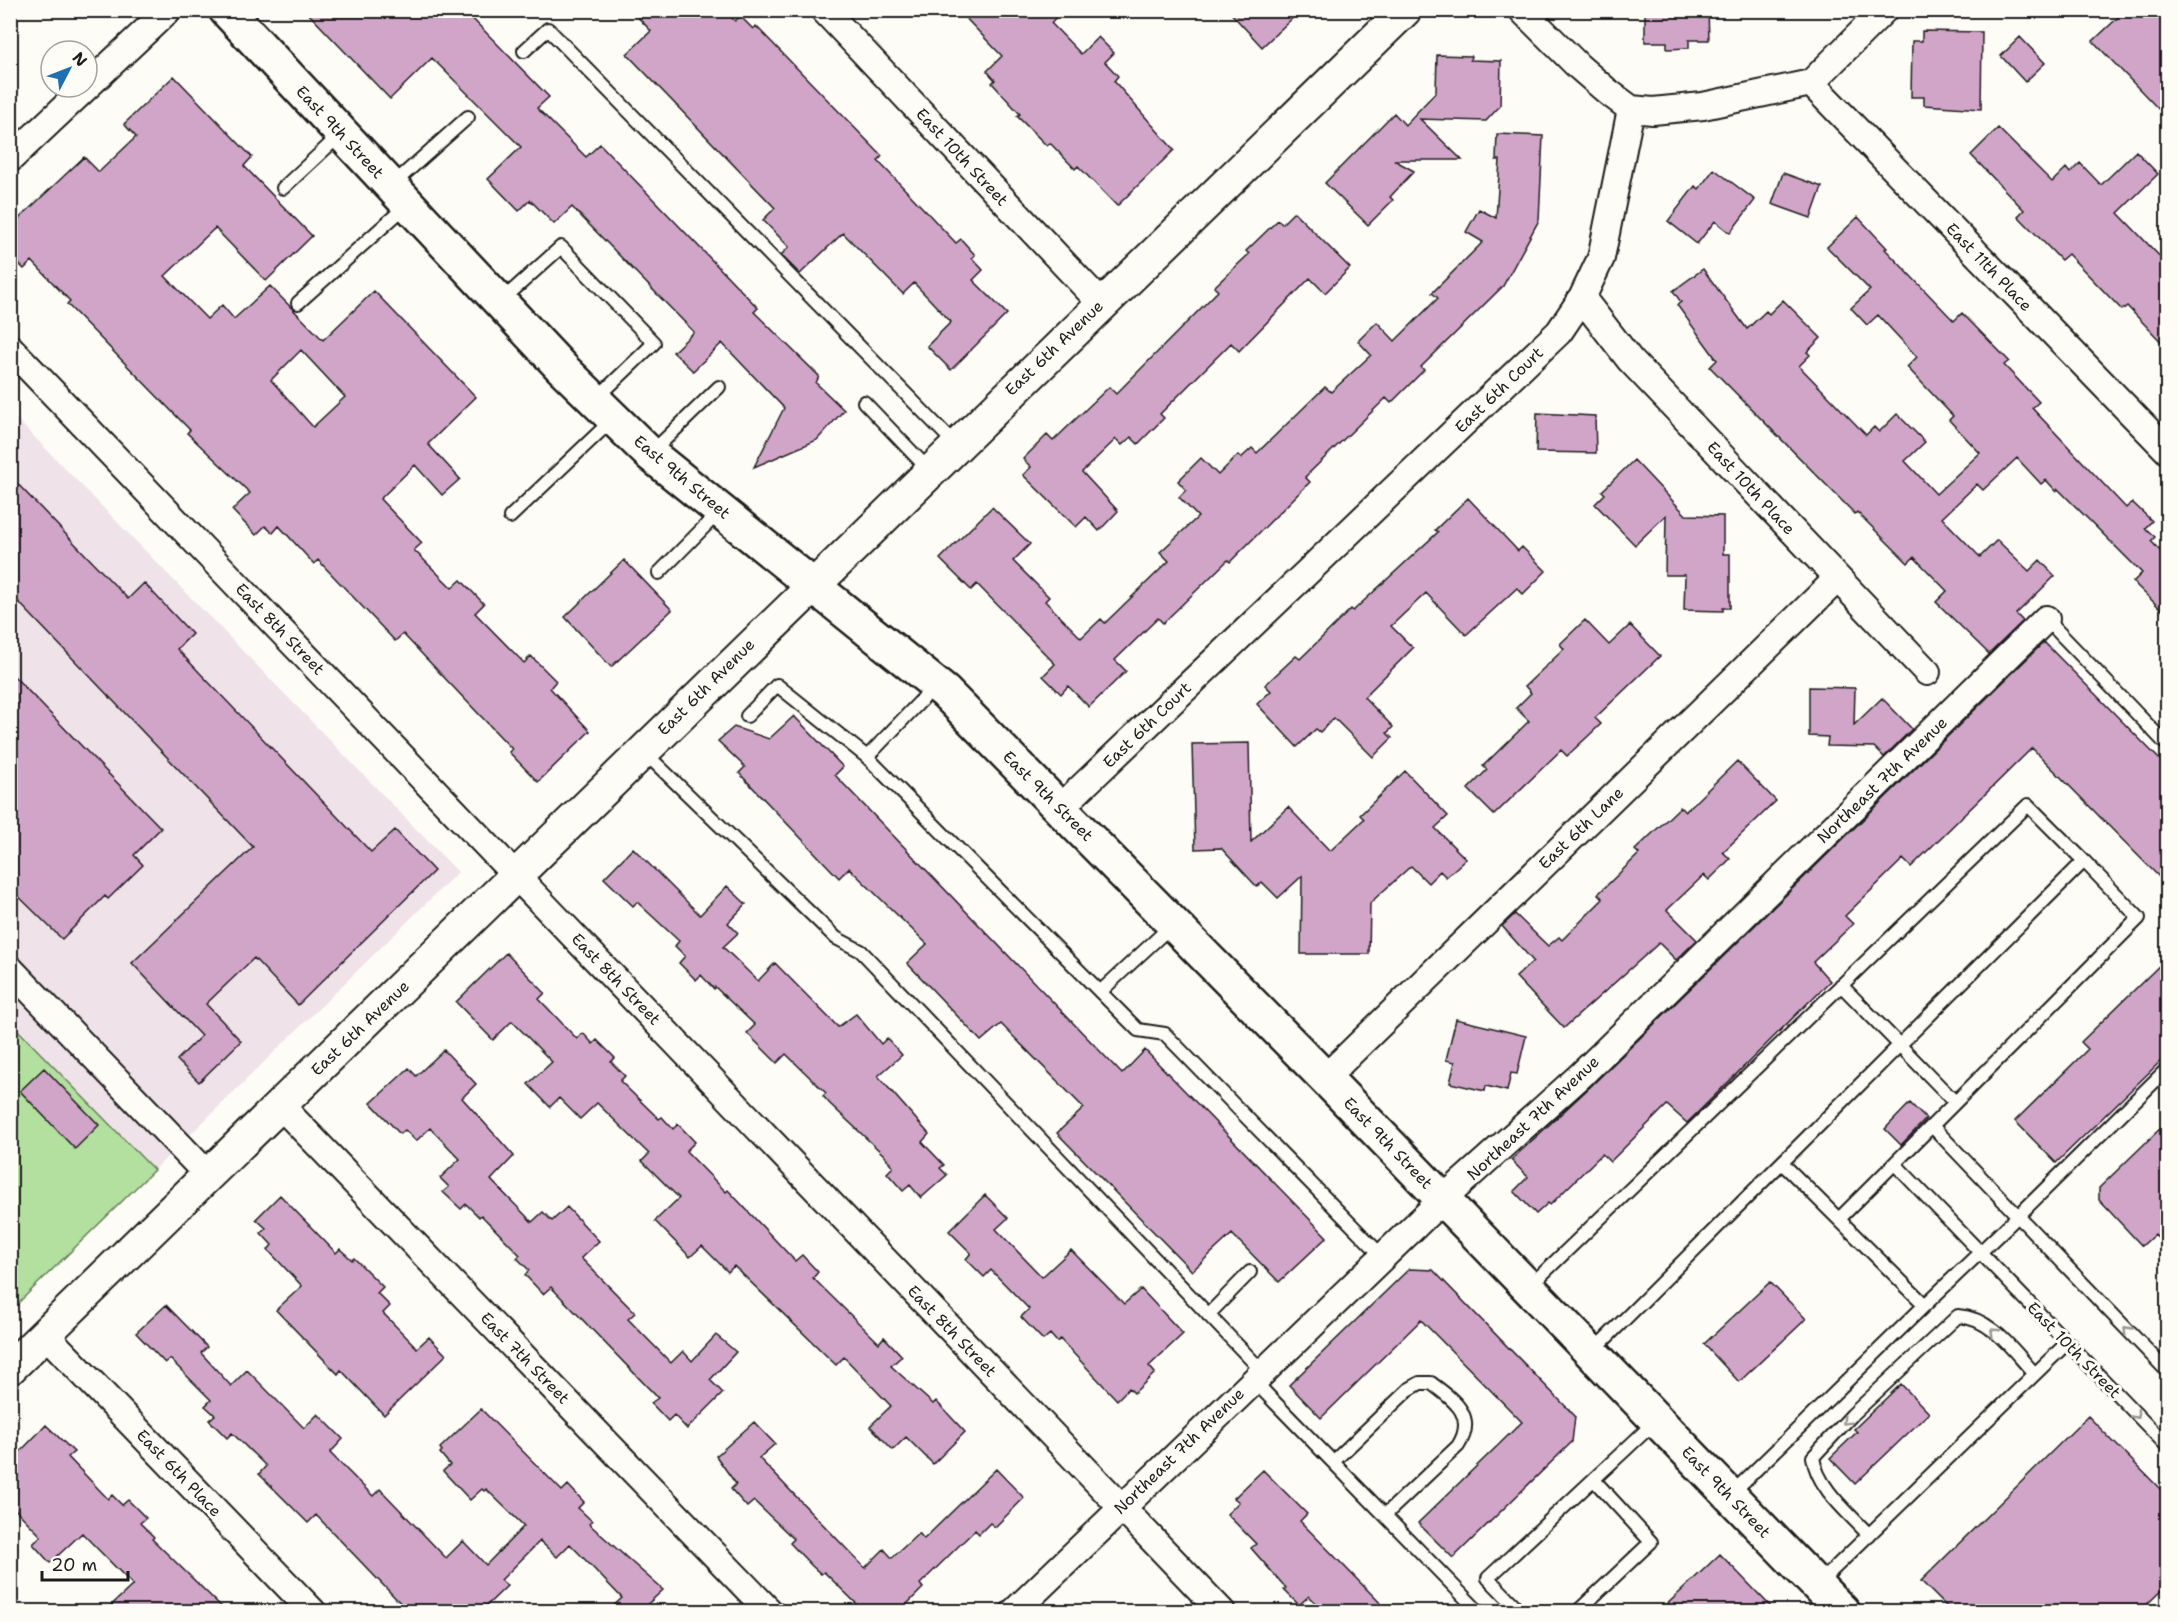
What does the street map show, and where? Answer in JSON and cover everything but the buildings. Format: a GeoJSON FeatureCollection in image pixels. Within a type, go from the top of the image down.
{"type":"FeatureCollection","features":[{"type":"Feature","properties":{"kind":"main road","name":"East 9th Street"},"geometry":{"type":"LineString","coordinates":[[226,10],[500,302],[650,454],[812,582],[936,685],[1325,1077],[1843,1611]]}},
{"type":"Feature","properties":{"kind":"street"},"geometry":{"type":"LineString","coordinates":[[10,159],[168,10]]}},
{"type":"Feature","properties":{"kind":"street","name":"East 10th Street"},"geometry":{"type":"LineString","coordinates":[[824,10],[1101,303]]}},
{"type":"Feature","properties":{"kind":"street","name":"East 6th Avenue"},"geometry":{"type":"LineString","coordinates":[[10,1368],[516,875],[812,582],[1405,10]]}},
{"type":"Feature","properties":{"kind":"street"},"geometry":{"type":"LineString","coordinates":[[1522,10],[1578,66],[1631,109],[1671,111],[1811,83],[1884,10]]}},
{"type":"Feature","properties":{"kind":"street","name":"East 11th Place"},"geometry":{"type":"LineString","coordinates":[[1811,83],[2168,451]]}},
{"type":"Feature","properties":{"kind":"street","name":"East 6th Court"},"geometry":{"type":"LineString","coordinates":[[1060,808],[1559,332],[1582,298],[1601,258],[1631,109]]}},
{"type":"Feature","properties":{"kind":"street","name":"East 10th Place"},"geometry":{"type":"LineString","coordinates":[[1582,298],[1630,360],[1927,672]]}},
{"type":"Feature","properties":{"kind":"street","name":"East 8th Street"},"geometry":{"type":"LineString","coordinates":[[10,348],[1222,1611]]}},
{"type":"Feature","properties":{"kind":"street","name":"East 6th Lane"},"geometry":{"type":"LineString","coordinates":[[1325,1077],[1837,579]]}},
{"type":"Feature","properties":{"kind":"street","name":"Northeast 7th Avenue"},"geometry":{"type":"LineString","coordinates":[[1014,1611],[1443,1199],[1580,1076],[2046,619]]}},
{"type":"Feature","properties":{"kind":"street"},"geometry":{"type":"LineString","coordinates":[[10,969],[208,1174]]}},
{"type":"Feature","properties":{"kind":"street","name":"East 7th Street"},"geometry":{"type":"LineString","coordinates":[[280,1105],[770,1611]]}},
{"type":"Feature","properties":{"kind":"street","name":"East 6th Place"},"geometry":{"type":"LineString","coordinates":[[45,1334],[313,1611]]}},
{"type":"Feature","properties":{"kind":"lane"},"geometry":{"type":"LineString","coordinates":[[524,51],[548,28],[955,444]]}},
{"type":"Feature","properties":{"kind":"lane"},"geometry":{"type":"LineString","coordinates":[[298,303],[400,195],[468,117]]}},
{"type":"Feature","properties":{"kind":"lane"},"geometry":{"type":"LineString","coordinates":[[283,188],[342,134]]}},
{"type":"Feature","properties":{"kind":"lane"},"geometry":{"type":"LineString","coordinates":[[500,302],[561,247],[654,343],[604,409],[510,517]]}},
{"type":"Feature","properties":{"kind":"lane"},"geometry":{"type":"LineString","coordinates":[[650,454],[719,387]]}},
{"type":"Feature","properties":{"kind":"lane"},"geometry":{"type":"LineString","coordinates":[[864,402],[929,470]]}},
{"type":"Feature","properties":{"kind":"lane"},"geometry":{"type":"LineString","coordinates":[[659,573],[721,510]]}},
{"type":"Feature","properties":{"kind":"lane"},"geometry":{"type":"LineString","coordinates":[[2046,619],[2168,746]]}},
{"type":"Feature","properties":{"kind":"lane"},"geometry":{"type":"LineString","coordinates":[[747,716],[777,685],[867,757],[1138,1030],[1165,1034],[1383,1257]]}},
{"type":"Feature","properties":{"kind":"lane"},"geometry":{"type":"LineString","coordinates":[[867,757],[936,685]]}},
{"type":"Feature","properties":{"kind":"lane"},"geometry":{"type":"LineString","coordinates":[[642,750],[836,938],[861,951],[1208,1315],[1333,1462],[1479,1611]]}},
{"type":"Feature","properties":{"kind":"lane"},"geometry":{"type":"LineString","coordinates":[[1529,1287],[2028,805],[2139,918],[1840,1218]]}},
{"type":"Feature","properties":{"kind":"lane"},"geometry":{"type":"LineString","coordinates":[[1592,1352],[2084,861]]}},
{"type":"Feature","properties":{"kind":"lane"},"geometry":{"type":"LineString","coordinates":[[1100,992],[1174,924]]}},
{"type":"Feature","properties":{"kind":"lane"},"geometry":{"type":"LineString","coordinates":[[1841,985],[1955,1102]]}},
{"type":"Feature","properties":{"kind":"lane"},"geometry":{"type":"LineString","coordinates":[[1729,1496],[2168,1068]]}},
{"type":"Feature","properties":{"kind":"lane"},"geometry":{"type":"LineString","coordinates":[[1932,1126],[2168,1372]]}},
{"type":"Feature","properties":{"kind":"lane"},"geometry":{"type":"LineString","coordinates":[[1782,1162],[1925,1305]]}},
{"type":"Feature","properties":{"kind":"lane","name":"East 10th Street"},"geometry":{"type":"LineString","coordinates":[[1894,1164],[2168,1447]]}},
{"type":"Feature","properties":{"kind":"lane"},"geometry":{"type":"LineString","coordinates":[[1208,1315],[1250,1272]]}},
{"type":"Feature","properties":{"kind":"lane"},"geometry":{"type":"LineString","coordinates":[[1869,1535],[1825,1486],[1815,1471],[1813,1457],[1852,1415],[1958,1316],[1972,1317],[1989,1326],[2035,1374]]}},
{"type":"Feature","properties":{"kind":"lane"},"geometry":{"type":"LineString","coordinates":[[1817,1585],[2067,1343]]}},
{"type":"Feature","properties":{"kind":"lane"},"geometry":{"type":"LineString","coordinates":[[1333,1462],[1408,1390],[1420,1383],[1431,1383],[1461,1409],[1467,1421],[1465,1435],[1458,1446],[1385,1515]]}},
{"type":"Feature","properties":{"kind":"lane"},"geometry":{"type":"LineString","coordinates":[[1521,1611],[1488,1578],[1657,1420]]}},
{"type":"Feature","properties":{"kind":"lane"},"geometry":{"type":"LineString","coordinates":[[1577,1611],[1652,1542],[1593,1480]]}},
{"type":"Feature","properties":{"kind":"shaded area"},"geometry":{"type":"Polygon","coordinates":[[[10,412],[458,872],[154,1170],[11,1023],[10,412]]]}},
{"type":"Feature","properties":{"kind":"green space"},"geometry":{"type":"Polygon","coordinates":[[[11,1023],[154,1170],[11,1310],[11,1023]]]}}]}
